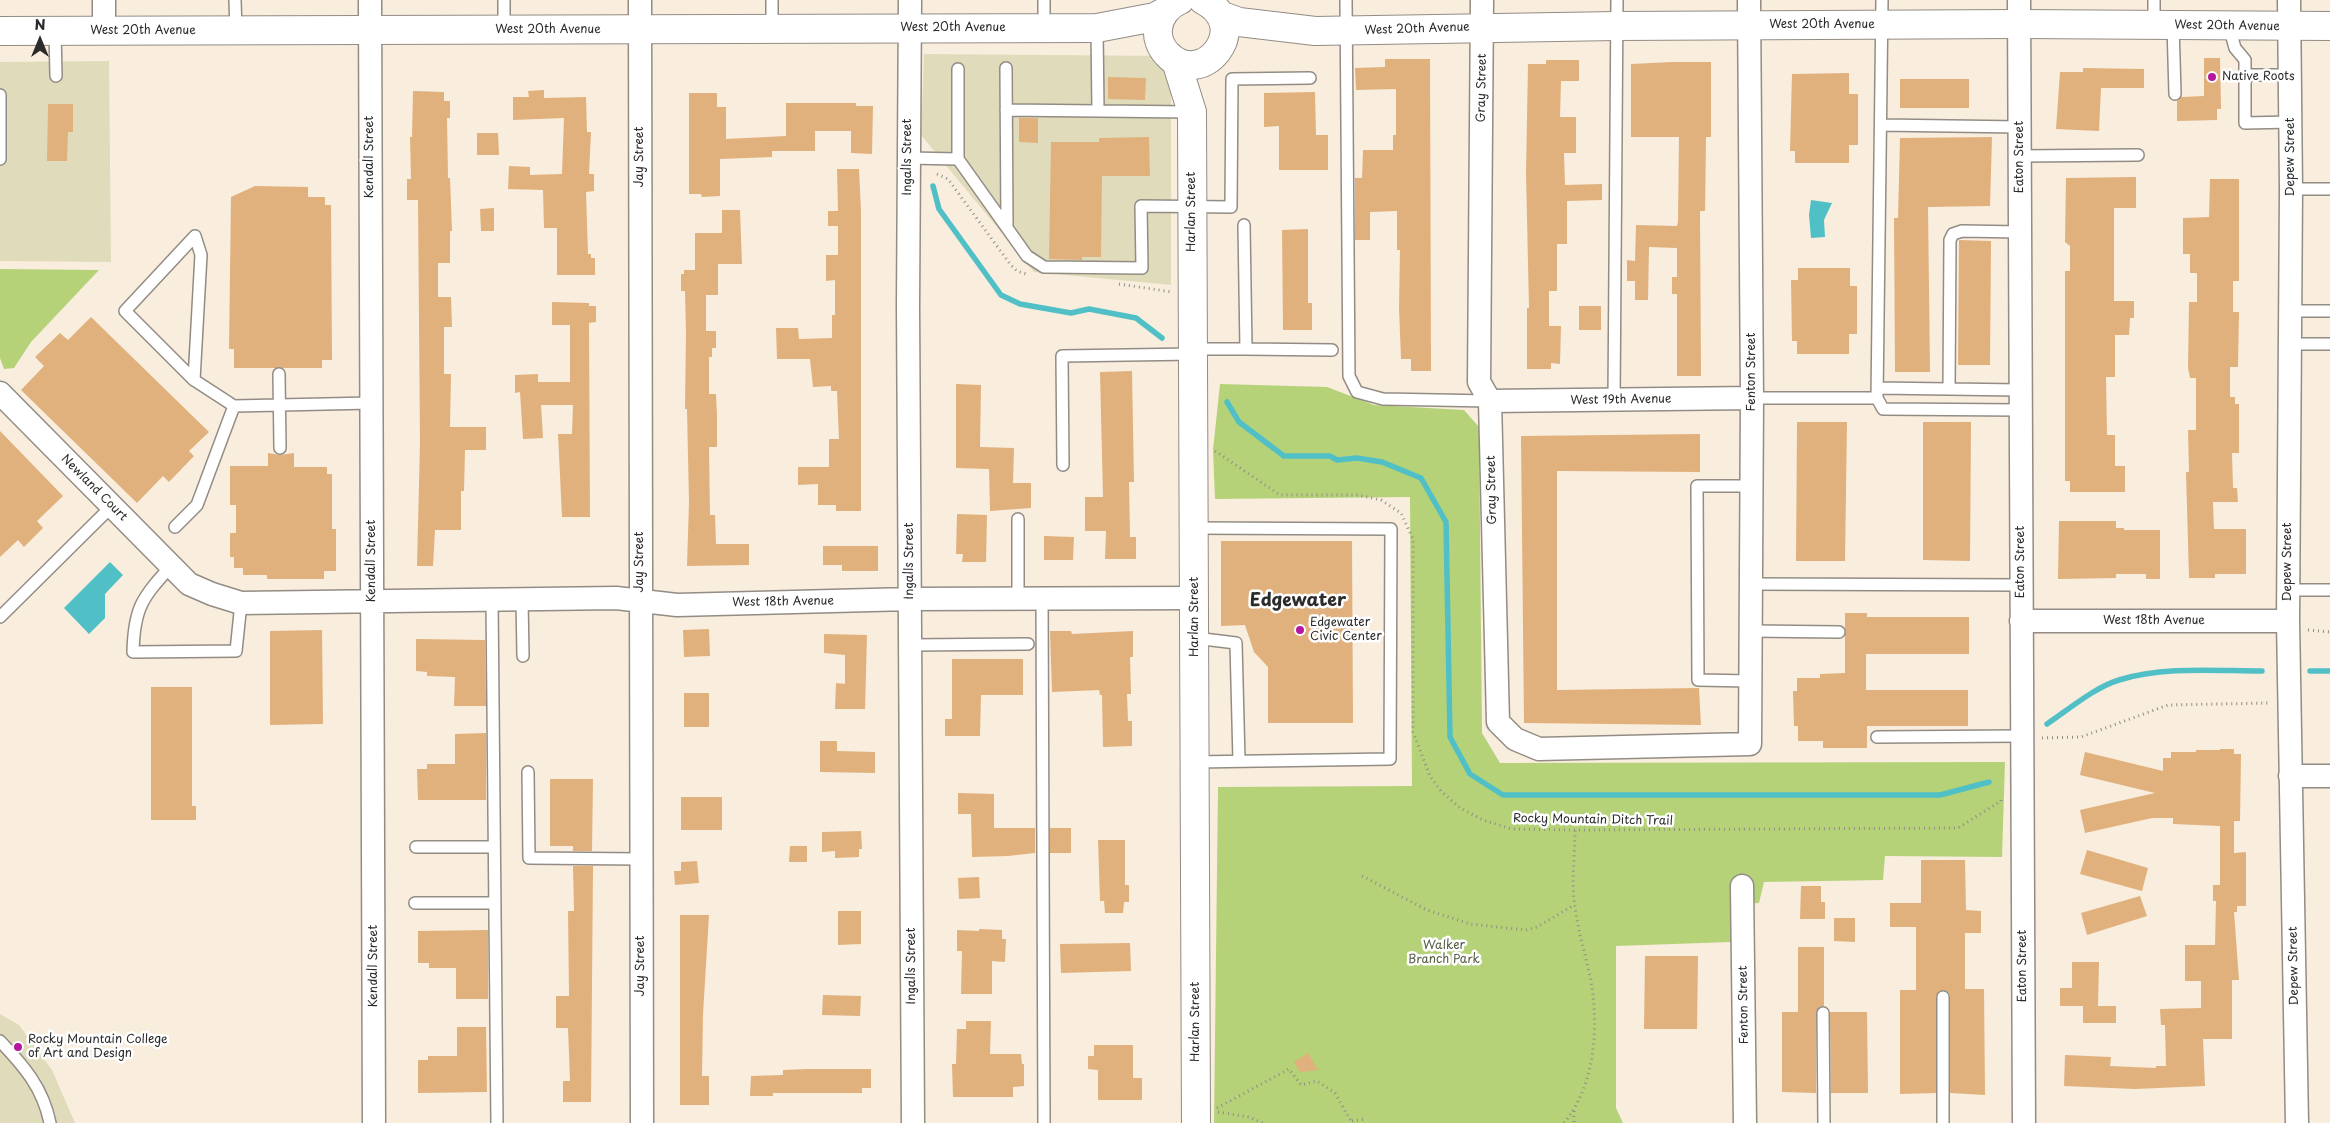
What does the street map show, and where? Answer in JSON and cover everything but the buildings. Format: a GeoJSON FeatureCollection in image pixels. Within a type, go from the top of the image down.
{"type":"FeatureCollection","features":[{"type":"Feature","properties":{"kind":"street"},"geometry":{"type":"LineString","coordinates":[[104,0],[104,31]]}},
{"type":"Feature","properties":{"kind":"street","name":"Kendall Street"},"geometry":{"type":"LineString","coordinates":[[370,0],[374,1123]]}},
{"type":"Feature","properties":{"kind":"street","name":"Jay Street"},"geometry":{"type":"LineString","coordinates":[[640,0],[642,1123]]}},
{"type":"Feature","properties":{"kind":"street","name":"Ingalls Street"},"geometry":{"type":"LineString","coordinates":[[910,0],[908,158],[913,1123]]}},
{"type":"Feature","properties":{"kind":"street","name":"Gray Street"},"geometry":{"type":"LineString","coordinates":[[1482,0],[1479,382],[1490,401],[1498,722],[1515,739],[1538,749],[1750,744]]}},
{"type":"Feature","properties":{"kind":"street","name":"West 20th Avenue"},"geometry":{"type":"LineString","coordinates":[[0,31],[1097,28],[1155,17],[1174,4]]}},
{"type":"Feature","properties":{"kind":"street","name":"Harlan Street"},"geometry":{"type":"LineString","coordinates":[[1174,4],[1158,29],[1192,112],[1196,1123]]}},
{"type":"Feature","properties":{"kind":"street","name":"West 20th Avenue"},"geometry":{"type":"LineString","coordinates":[[1211,5],[1239,22],[1315,31],[1483,27],[1617,13],[2019,12],[2161,17],[2229,26],[2289,13],[2330,26]]}},
{"type":"Feature","properties":{"kind":"street","name":"Harlan Street"},"geometry":{"type":"LineString","coordinates":[[1192,112],[1225,32],[1211,5]]}},
{"type":"Feature","properties":{"kind":"street","name":"Eaton Street"},"geometry":{"type":"LineString","coordinates":[[2019,12],[2020,585],[2027,737],[2024,1123]]}},
{"type":"Feature","properties":{"kind":"street","name":"Fenton Street"},"geometry":{"type":"LineString","coordinates":[[1749,13],[1752,398],[1750,744]]}},
{"type":"Feature","properties":{"kind":"street","name":"Depew Street"},"geometry":{"type":"LineString","coordinates":[[2289,13],[2291,189],[2288,590],[2296,626],[2290,776],[2297,1123]]}},
{"type":"Feature","properties":{"kind":"street","name":"West 20th Avenue"},"geometry":{"type":"LineString","coordinates":[[1097,28],[1149,41],[1168,54],[1190,65],[1243,42],[1282,39],[1315,31]]}},
{"type":"Feature","properties":{"kind":"street","name":"Newland Court"},"geometry":{"type":"LineString","coordinates":[[0,393],[189,584]]}},
{"type":"Feature","properties":{"kind":"street","name":"West 19th Avenue"},"geometry":{"type":"LineString","coordinates":[[1490,401],[1752,398]]}},
{"type":"Feature","properties":{"kind":"street","name":"West 18th Avenue"},"geometry":{"type":"LineString","coordinates":[[189,584],[241,603],[616,598],[677,605],[910,599],[1195,598]]}},
{"type":"Feature","properties":{"kind":"street","name":"West 18th Avenue"},"geometry":{"type":"LineString","coordinates":[[2021,621],[2296,626]]}},
{"type":"Feature","properties":{"kind":"street"},"geometry":{"type":"LineString","coordinates":[[2290,776],[2330,776]]}},
{"type":"Feature","properties":{"kind":"street","name":"Fenton Street"},"geometry":{"type":"LineString","coordinates":[[1742,886],[1745,1123]]}},
{"type":"Feature","properties":{"kind":"lane"},"geometry":{"type":"LineString","coordinates":[[235,0],[236,30]]}},
{"type":"Feature","properties":{"kind":"lane"},"geometry":{"type":"LineString","coordinates":[[504,0],[504,30]]}},
{"type":"Feature","properties":{"kind":"lane"},"geometry":{"type":"LineString","coordinates":[[772,0],[772,29]]}},
{"type":"Feature","properties":{"kind":"lane"},"geometry":{"type":"LineString","coordinates":[[1044,0],[1044,28]]}},
{"type":"Feature","properties":{"kind":"lane"},"geometry":{"type":"LineString","coordinates":[[1346,0],[1349,376],[1357,392],[1382,399],[1490,401]]}},
{"type":"Feature","properties":{"kind":"lane"},"geometry":{"type":"LineString","coordinates":[[1882,12],[1877,393],[1883,408],[2020,400]]}},
{"type":"Feature","properties":{"kind":"lane"},"geometry":{"type":"LineString","coordinates":[[1614,400],[1617,13]]}},
{"type":"Feature","properties":{"kind":"lane"},"geometry":{"type":"LineString","coordinates":[[2161,17],[2175,94]]}},
{"type":"Feature","properties":{"kind":"lane"},"geometry":{"type":"LineString","coordinates":[[2229,26],[2235,48],[2245,60],[2245,123],[2291,122]]}},
{"type":"Feature","properties":{"kind":"lane"},"geometry":{"type":"LineString","coordinates":[[1097,28],[1098,111]]}},
{"type":"Feature","properties":{"kind":"lane"},"geometry":{"type":"LineString","coordinates":[[55,31],[56,76]]}},
{"type":"Feature","properties":{"kind":"lane"},"geometry":{"type":"LineString","coordinates":[[958,68],[958,159],[1027,256],[1044,267],[1142,268],[1141,206],[1231,207],[1232,79],[1310,78]]}},
{"type":"Feature","properties":{"kind":"lane"},"geometry":{"type":"LineString","coordinates":[[1006,68],[1007,228]]}},
{"type":"Feature","properties":{"kind":"lane"},"geometry":{"type":"LineString","coordinates":[[2245,75],[2290,74]]}},
{"type":"Feature","properties":{"kind":"lane"},"geometry":{"type":"LineString","coordinates":[[0,95],[0,160]]}},
{"type":"Feature","properties":{"kind":"lane"},"geometry":{"type":"LineString","coordinates":[[1006,110],[1192,112]]}},
{"type":"Feature","properties":{"kind":"lane"},"geometry":{"type":"LineString","coordinates":[[1881,125],[2020,127]]}},
{"type":"Feature","properties":{"kind":"lane"},"geometry":{"type":"LineString","coordinates":[[2020,156],[2138,155]]}},
{"type":"Feature","properties":{"kind":"lane"},"geometry":{"type":"LineString","coordinates":[[908,158],[958,159]]}},
{"type":"Feature","properties":{"kind":"lane"},"geometry":{"type":"LineString","coordinates":[[2291,189],[2330,189]]}},
{"type":"Feature","properties":{"kind":"lane"},"geometry":{"type":"LineString","coordinates":[[1244,224],[1246,349]]}},
{"type":"Feature","properties":{"kind":"lane"},"geometry":{"type":"LineString","coordinates":[[1949,389],[1950,240],[1953,234],[1962,230],[2020,232]]}},
{"type":"Feature","properties":{"kind":"lane"},"geometry":{"type":"LineString","coordinates":[[194,380],[201,255],[195,236],[125,311],[194,380],[234,406],[371,403]]}},
{"type":"Feature","properties":{"kind":"lane"},"geometry":{"type":"LineString","coordinates":[[2290,311],[2330,311]]}},
{"type":"Feature","properties":{"kind":"lane"},"geometry":{"type":"LineString","coordinates":[[2290,344],[2330,344]]}},
{"type":"Feature","properties":{"kind":"lane"},"geometry":{"type":"LineString","coordinates":[[1063,465],[1062,356],[1246,349],[1332,350]]}},
{"type":"Feature","properties":{"kind":"lane"},"geometry":{"type":"LineString","coordinates":[[279,374],[280,448]]}},
{"type":"Feature","properties":{"kind":"lane"},"geometry":{"type":"LineString","coordinates":[[1752,398],[1949,389],[2020,400]]}},
{"type":"Feature","properties":{"kind":"lane"},"geometry":{"type":"LineString","coordinates":[[175,527],[196,505],[234,406]]}},
{"type":"Feature","properties":{"kind":"lane"},"geometry":{"type":"LineString","coordinates":[[1750,680],[1698,680],[1697,486],[1752,486]]}},
{"type":"Feature","properties":{"kind":"lane"},"geometry":{"type":"LineString","coordinates":[[0,617],[112,506]]}},
{"type":"Feature","properties":{"kind":"lane"},"geometry":{"type":"LineString","coordinates":[[1018,519],[1018,599]]}},
{"type":"Feature","properties":{"kind":"lane"},"geometry":{"type":"LineString","coordinates":[[1194,528],[1391,529],[1390,759],[1195,762]]}},
{"type":"Feature","properties":{"kind":"lane"},"geometry":{"type":"LineString","coordinates":[[171,566],[141,602],[134,623],[133,652],[236,651],[241,603]]}},
{"type":"Feature","properties":{"kind":"lane"},"geometry":{"type":"LineString","coordinates":[[1751,584],[2020,585]]}},
{"type":"Feature","properties":{"kind":"lane"},"geometry":{"type":"LineString","coordinates":[[2288,590],[2330,590]]}},
{"type":"Feature","properties":{"kind":"lane"},"geometry":{"type":"LineString","coordinates":[[492,599],[497,1123]]}},
{"type":"Feature","properties":{"kind":"lane"},"geometry":{"type":"LineString","coordinates":[[522,599],[522,656]]}},
{"type":"Feature","properties":{"kind":"lane"},"geometry":{"type":"LineString","coordinates":[[1042,599],[1044,1123]]}},
{"type":"Feature","properties":{"kind":"lane"},"geometry":{"type":"LineString","coordinates":[[1751,631],[1839,632]]}},
{"type":"Feature","properties":{"kind":"lane"},"geometry":{"type":"LineString","coordinates":[[1195,638],[1236,643],[1239,761]]}},
{"type":"Feature","properties":{"kind":"lane"},"geometry":{"type":"LineString","coordinates":[[910,645],[1028,644]]}},
{"type":"Feature","properties":{"kind":"lane"},"geometry":{"type":"LineString","coordinates":[[1877,737],[2027,737]]}},
{"type":"Feature","properties":{"kind":"lane"},"geometry":{"type":"LineString","coordinates":[[528,772],[529,858],[641,859]]}},
{"type":"Feature","properties":{"kind":"lane"},"geometry":{"type":"LineString","coordinates":[[416,847],[494,847]]}},
{"type":"Feature","properties":{"kind":"lane"},"geometry":{"type":"LineString","coordinates":[[415,903],[494,903]]}},
{"type":"Feature","properties":{"kind":"lane"},"geometry":{"type":"LineString","coordinates":[[1943,997],[1943,1123]]}},
{"type":"Feature","properties":{"kind":"lane"},"geometry":{"type":"LineString","coordinates":[[1823,1013],[1824,1123]]}},
{"type":"Feature","properties":{"kind":"lane"},"geometry":{"type":"LineString","coordinates":[[0,1041],[28,1071],[48,1111],[50,1123]]}},
{"type":"Feature","properties":{"kind":"path","name":"Rocky Mountain Ditch Trail"},"geometry":{"type":"LineString","coordinates":[[1213,450],[1280,495],[1358,495],[1381,500],[1401,513],[1413,539],[1412,732],[1430,776],[1441,791],[1460,808],[1482,820],[1512,829],[1958,828],[2000,801]]}},
{"type":"Feature","properties":{"kind":"path"},"geometry":{"type":"LineString","coordinates":[[2296,626],[2330,632]]}},
{"type":"Feature","properties":{"kind":"path"},"geometry":{"type":"LineString","coordinates":[[2027,737],[2080,737],[2168,705],[2268,705],[2268,695]]}},
{"type":"Feature","properties":{"kind":"path"},"geometry":{"type":"LineString","coordinates":[[1564,1123],[1574,1110],[1589,1071],[1594,1033],[1591,983],[1574,905],[1575,830]]}},
{"type":"Feature","properties":{"kind":"path"},"geometry":{"type":"LineString","coordinates":[[1362,876],[1427,910],[1470,924],[1526,930],[1537,927],[1574,905]]}},
{"type":"Feature","properties":{"kind":"path"},"geometry":{"type":"LineString","coordinates":[[1263,1123],[1228,1112],[1210,1112],[1289,1069],[1301,1085],[1318,1081],[1335,1092],[1352,1122],[1365,1119]]}},
{"type":"Feature","properties":{"kind":"path"},"geometry":{"type":"LineString","coordinates":[[1574,1110],[1574,1123]]}},
{"type":"Feature","properties":{"kind":"shaded area"},"geometry":{"type":"Polygon","coordinates":[[[924,54],[1171,56],[1171,285],[1034,272],[921,135],[924,54]]]}},
{"type":"Feature","properties":{"kind":"shaded area"},"geometry":{"type":"Polygon","coordinates":[[[109,61],[111,262],[0,261],[0,62],[109,61]]]}},
{"type":"Feature","properties":{"kind":"shaded area","name":"Rocky Mountain College of Art and Design"},"geometry":{"type":"Polygon","coordinates":[[[0,1014],[19,1025],[52,1070],[75,1123],[0,1123],[0,1014]]]}},
{"type":"Feature","properties":{"kind":"green space"},"geometry":{"type":"Polygon","coordinates":[[[0,269],[99,270],[31,342],[14,368],[4,369],[0,358],[0,269]]]}},
{"type":"Feature","properties":{"kind":"green space","name":"Walker Branch Park"},"geometry":{"type":"Polygon","coordinates":[[[1220,384],[1327,387],[1374,405],[1464,410],[1479,427],[1482,733],[1500,763],[2005,762],[2002,857],[1885,856],[1883,880],[1764,882],[1759,903],[1731,904],[1731,942],[1616,946],[1616,1108],[1623,1123],[1214,1123],[1218,787],[1412,786],[1410,497],[1215,499],[1213,450],[1220,384]]]}},
{"type":"Feature","properties":{"kind":"water"},"geometry":{"type":"Polygon","coordinates":[[[1811,200],[1832,203],[1824,220],[1825,237],[1811,238],[1809,215],[1811,200]]]}},
{"type":"Feature","properties":{"kind":"water"},"geometry":{"type":"Polygon","coordinates":[[[110,562],[123,575],[105,594],[105,618],[89,634],[64,608],[110,562]]]}},
{"type":"Feature","properties":{"kind":"waterway"},"geometry":{"type":"LineString","coordinates":[[933,186],[939,209],[1001,295],[1020,304],[1071,313],[1089,309],[1136,318],[1162,338]]}},
{"type":"Feature","properties":{"kind":"waterway"},"geometry":{"type":"LineString","coordinates":[[1227,402],[1239,422],[1284,456],[1330,456],[1337,460],[1357,458],[1382,462],[1421,478],[1446,522],[1450,737],[1470,774],[1503,795],[1940,795],[1989,782]]}},
{"type":"Feature","properties":{"kind":"waterway"},"geometry":{"type":"LineString","coordinates":[[2047,724],[2082,699],[2119,680],[2172,671],[2262,671]]}},
{"type":"Feature","properties":{"kind":"waterway"},"geometry":{"type":"LineString","coordinates":[[2310,671],[2330,671]]}},
{"type":"Feature","properties":{"kind":"place","name":"Native Roots"},"geometry":{"type":"Point","coordinates":[2212,77]}},
{"type":"Feature","properties":{"kind":"place","name":"Edgewater Civic Center"},"geometry":{"type":"Point","coordinates":[1300,630]}},
{"type":"Feature","properties":{"kind":"place","name":"Rocky Mountain College of Art and Design"},"geometry":{"type":"Point","coordinates":[18,1047]}},
{"type":"Feature","properties":{"kind":"district","name":"Edgewater"},"geometry":{"type":"Point","coordinates":[1298,601]}}]}
